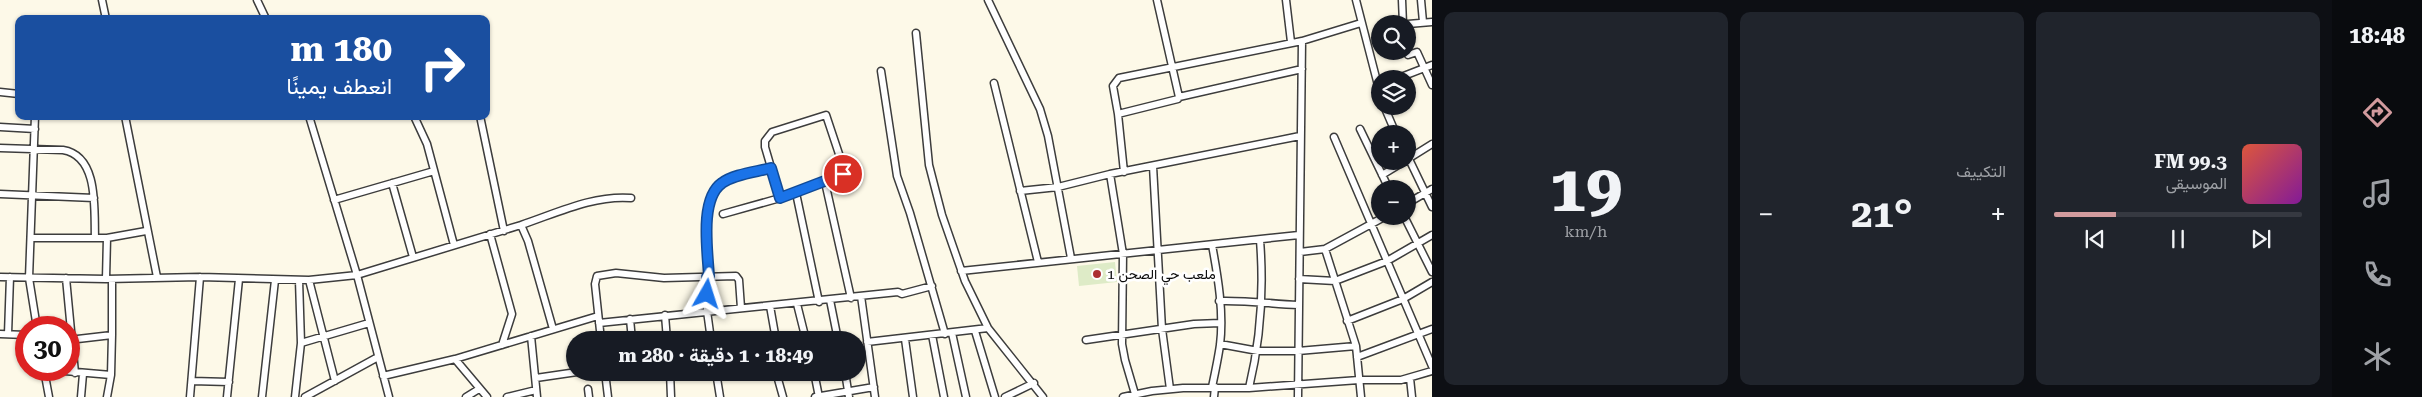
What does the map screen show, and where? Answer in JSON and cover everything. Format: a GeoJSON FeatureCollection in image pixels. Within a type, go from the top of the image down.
{"type":"FeatureCollection","features":[{"type":"Feature","properties":{"kind":"street"},"geometry":{"type":"LineString","coordinates":[[102,0],[105,15]]}},
{"type":"Feature","properties":{"kind":"street"},"geometry":{"type":"LineString","coordinates":[[257,0],[264,15]]}},
{"type":"Feature","properties":{"kind":"street"},"geometry":{"type":"LineString","coordinates":[[988,0],[1040,109],[1048,136],[1071,258]]}},
{"type":"Feature","properties":{"kind":"street"},"geometry":{"type":"LineString","coordinates":[[1157,0],[1179,97]]}},
{"type":"Feature","properties":{"kind":"street"},"geometry":{"type":"LineString","coordinates":[[1286,0],[1291,42]]}},
{"type":"Feature","properties":{"kind":"street"},"geometry":{"type":"LineString","coordinates":[[1356,0],[1374,70]]}},
{"type":"Feature","properties":{"kind":"street"},"geometry":{"type":"LineString","coordinates":[[1402,0],[1403,15]]}},
{"type":"Feature","properties":{"kind":"street"},"geometry":{"type":"LineString","coordinates":[[1421,0],[1423,22]]}},
{"type":"Feature","properties":{"kind":"street"},"geometry":{"type":"LineString","coordinates":[[1416,23],[1432,22]]}},
{"type":"Feature","properties":{"kind":"street"},"geometry":{"type":"LineString","coordinates":[[1124,172],[1113,86],[1115,80],[1302,41],[1361,24]]}},
{"type":"Feature","properties":{"kind":"street"},"geometry":{"type":"LineString","coordinates":[[916,33],[931,182],[961,271],[988,328],[1034,383],[1043,397]]}},
{"type":"Feature","properties":{"kind":"street"},"geometry":{"type":"LineString","coordinates":[[1298,397],[1300,136],[1303,111],[1302,41]]}},
{"type":"Feature","properties":{"kind":"street"},"geometry":{"type":"LineString","coordinates":[[1416,52],[1432,85]]}},
{"type":"Feature","properties":{"kind":"street"},"geometry":{"type":"LineString","coordinates":[[1416,71],[1432,64]]}},
{"type":"Feature","properties":{"kind":"street"},"geometry":{"type":"LineString","coordinates":[[1118,114],[1178,100],[1179,97],[1302,69]]}},
{"type":"Feature","properties":{"kind":"street"},"geometry":{"type":"LineString","coordinates":[[881,71],[897,176],[949,333],[966,397]]}},
{"type":"Feature","properties":{"kind":"street"},"geometry":{"type":"LineString","coordinates":[[994,83],[1038,262]]}},
{"type":"Feature","properties":{"kind":"street"},"geometry":{"type":"LineString","coordinates":[[0,92],[15,94]]}},
{"type":"Feature","properties":{"kind":"street"},"geometry":{"type":"LineString","coordinates":[[723,214],[780,198],[796,193],[841,176],[844,169],[826,115],[772,132],[768,136],[765,147],[780,198]]}},
{"type":"Feature","properties":{"kind":"street"},"geometry":{"type":"LineString","coordinates":[[35,120],[29,278],[35,316]]}},
{"type":"Feature","properties":{"kind":"street"},"geometry":{"type":"LineString","coordinates":[[126,120],[146,231],[157,277]]}},
{"type":"Feature","properties":{"kind":"street"},"geometry":{"type":"LineString","coordinates":[[310,120],[357,275],[389,397]]}},
{"type":"Feature","properties":{"kind":"street"},"geometry":{"type":"LineString","coordinates":[[416,120],[427,144],[454,245]]}},
{"type":"Feature","properties":{"kind":"street"},"geometry":{"type":"LineString","coordinates":[[481,120],[504,231]]}},
{"type":"Feature","properties":{"kind":"street"},"geometry":{"type":"LineString","coordinates":[[0,126],[35,128]]}},
{"type":"Feature","properties":{"kind":"street"},"geometry":{"type":"LineString","coordinates":[[1360,130],[1384,180]]}},
{"type":"Feature","properties":{"kind":"street"},"geometry":{"type":"LineString","coordinates":[[1020,191],[1058,187],[1110,174],[1300,136]]}},
{"type":"Feature","properties":{"kind":"street"},"geometry":{"type":"LineString","coordinates":[[1300,252],[1325,249],[1371,224],[1334,137]]}},
{"type":"Feature","properties":{"kind":"street"},"geometry":{"type":"LineString","coordinates":[[1416,154],[1432,144]]}},
{"type":"Feature","properties":{"kind":"street"},"geometry":{"type":"LineString","coordinates":[[0,148],[62,150],[72,152],[80,157],[90,178],[94,198],[96,238]]}},
{"type":"Feature","properties":{"kind":"street"},"geometry":{"type":"LineString","coordinates":[[1153,166],[1162,329],[1170,389]]}},
{"type":"Feature","properties":{"kind":"street"},"geometry":{"type":"LineString","coordinates":[[710,331],[707,312],[708,213],[714,192],[727,180],[771,168]]}},
{"type":"Feature","properties":{"kind":"street"},"geometry":{"type":"LineString","coordinates":[[1382,175],[1390,170]]}},
{"type":"Feature","properties":{"kind":"street"},"geometry":{"type":"LineString","coordinates":[[1413,170],[1432,207]]}},
{"type":"Feature","properties":{"kind":"street"},"geometry":{"type":"LineString","coordinates":[[334,200],[434,171]]}},
{"type":"Feature","properties":{"kind":"street"},"geometry":{"type":"LineString","coordinates":[[1110,174],[1123,254],[1122,335],[1124,360],[1135,394]]}},
{"type":"Feature","properties":{"kind":"street"},"geometry":{"type":"LineString","coordinates":[[825,182],[851,298]]}},
{"type":"Feature","properties":{"kind":"street"},"geometry":{"type":"LineString","coordinates":[[392,183],[413,257]]}},
{"type":"Feature","properties":{"kind":"street"},"geometry":{"type":"LineString","coordinates":[[1416,198],[1432,189]]}},
{"type":"Feature","properties":{"kind":"street"},"geometry":{"type":"LineString","coordinates":[[796,193],[819,302]]}},
{"type":"Feature","properties":{"kind":"street"},"geometry":{"type":"LineString","coordinates":[[0,194],[33,197],[94,198]]}},
{"type":"Feature","properties":{"kind":"street"},"geometry":{"type":"LineString","coordinates":[[0,277],[109,279],[200,277],[309,280],[357,275],[504,231],[592,200],[616,197],[631,198]]}},
{"type":"Feature","properties":{"kind":"street"},"geometry":{"type":"LineString","coordinates":[[521,225],[528,241],[553,329]]}},
{"type":"Feature","properties":{"kind":"street"},"geometry":{"type":"LineString","coordinates":[[1371,225],[1432,366]]}},
{"type":"Feature","properties":{"kind":"street"},"geometry":{"type":"LineString","coordinates":[[1409,225],[1432,272]]}},
{"type":"Feature","properties":{"kind":"street"},"geometry":{"type":"LineString","coordinates":[[32,238],[107,238],[146,231]]}},
{"type":"Feature","properties":{"kind":"street"},"geometry":{"type":"LineString","coordinates":[[490,234],[512,314],[502,345]]}},
{"type":"Feature","properties":{"kind":"street"},"geometry":{"type":"LineString","coordinates":[[961,271],[1300,235]]}},
{"type":"Feature","properties":{"kind":"street"},"geometry":{"type":"LineString","coordinates":[[1300,279],[1335,281],[1387,261],[1432,235]]}},
{"type":"Feature","properties":{"kind":"street"},"geometry":{"type":"LineString","coordinates":[[107,238],[112,335],[111,375],[107,397]]}},
{"type":"Feature","properties":{"kind":"street"},"geometry":{"type":"LineString","coordinates":[[1249,388],[1258,351],[1262,304],[1260,240]]}},
{"type":"Feature","properties":{"kind":"street"},"geometry":{"type":"LineString","coordinates":[[1212,245],[1220,301],[1220,344],[1214,397]]}},
{"type":"Feature","properties":{"kind":"street"},"geometry":{"type":"LineString","coordinates":[[1325,249],[1356,346],[1359,397]]}},
{"type":"Feature","properties":{"kind":"street"},"geometry":{"type":"LineString","coordinates":[[600,331],[595,284],[597,276],[616,273],[664,278],[732,275],[738,277],[741,308]]}},
{"type":"Feature","properties":{"kind":"street"},"geometry":{"type":"LineString","coordinates":[[8,334],[10,277]]}},
{"type":"Feature","properties":{"kind":"street"},"geometry":{"type":"LineString","coordinates":[[190,397],[200,277]]}},
{"type":"Feature","properties":{"kind":"street"},"geometry":{"type":"LineString","coordinates":[[66,278],[68,316]]}},
{"type":"Feature","properties":{"kind":"street"},"geometry":{"type":"LineString","coordinates":[[228,397],[239,279]]}},
{"type":"Feature","properties":{"kind":"street"},"geometry":{"type":"LineString","coordinates":[[262,397],[275,280]]}},
{"type":"Feature","properties":{"kind":"street"},"geometry":{"type":"LineString","coordinates":[[295,397],[301,343],[299,280]]}},
{"type":"Feature","properties":{"kind":"street"},"geometry":{"type":"LineString","coordinates":[[309,280],[335,381]]}},
{"type":"Feature","properties":{"kind":"street"},"geometry":{"type":"LineString","coordinates":[[1347,320],[1403,299],[1432,282]]}},
{"type":"Feature","properties":{"kind":"street"},"geometry":{"type":"LineString","coordinates":[[383,376],[455,359],[553,329],[598,319],[630,319],[819,302],[898,292],[902,294],[932,286]]}},
{"type":"Feature","properties":{"kind":"street"},"geometry":{"type":"LineString","coordinates":[[861,296],[875,397]]}},
{"type":"Feature","properties":{"kind":"street"},"geometry":{"type":"LineString","coordinates":[[830,300],[836,331]]}},
{"type":"Feature","properties":{"kind":"street"},"geometry":{"type":"LineString","coordinates":[[1220,301],[1246,300],[1262,304],[1298,306]]}},
{"type":"Feature","properties":{"kind":"street"},"geometry":{"type":"LineString","coordinates":[[797,304],[804,331]]}},
{"type":"Feature","properties":{"kind":"street"},"geometry":{"type":"LineString","coordinates":[[770,306],[774,331]]}},
{"type":"Feature","properties":{"kind":"street"},"geometry":{"type":"LineString","coordinates":[[665,315],[666,331]]}},
{"type":"Feature","properties":{"kind":"street"},"geometry":{"type":"LineString","coordinates":[[630,319],[631,331]]}},
{"type":"Feature","properties":{"kind":"street"},"geometry":{"type":"LineString","coordinates":[[301,343],[369,323]]}},
{"type":"Feature","properties":{"kind":"street"},"geometry":{"type":"LineString","coordinates":[[1086,340],[1220,323]]}},
{"type":"Feature","properties":{"kind":"street"},"geometry":{"type":"LineString","coordinates":[[867,342],[932,336],[988,328]]}},
{"type":"Feature","properties":{"kind":"street"},"geometry":{"type":"LineString","coordinates":[[1357,357],[1432,329]]}},
{"type":"Feature","properties":{"kind":"street"},"geometry":{"type":"LineString","coordinates":[[975,331],[995,397]]}},
{"type":"Feature","properties":{"kind":"street"},"geometry":{"type":"LineString","coordinates":[[0,334],[15,334]]}},
{"type":"Feature","properties":{"kind":"street"},"geometry":{"type":"LineString","coordinates":[[80,339],[112,335]]}},
{"type":"Feature","properties":{"kind":"street"},"geometry":{"type":"LineString","coordinates":[[507,397],[537,393],[531,336]]}},
{"type":"Feature","properties":{"kind":"street"},"geometry":{"type":"LineString","coordinates":[[932,336],[944,397]]}},
{"type":"Feature","properties":{"kind":"street"},"geometry":{"type":"LineString","coordinates":[[905,339],[913,397]]}},
{"type":"Feature","properties":{"kind":"street"},"geometry":{"type":"LineString","coordinates":[[1220,344],[1258,351],[1298,351],[1356,346]]}},
{"type":"Feature","properties":{"kind":"street"},"geometry":{"type":"LineString","coordinates":[[305,397],[378,357]]}},
{"type":"Feature","properties":{"kind":"street"},"geometry":{"type":"LineString","coordinates":[[455,359],[486,397]]}},
{"type":"Feature","properties":{"kind":"street"},"geometry":{"type":"LineString","coordinates":[[1123,397],[1135,394],[1153,394],[1170,389],[1249,388],[1410,378],[1432,371]]}},
{"type":"Feature","properties":{"kind":"street"},"geometry":{"type":"LineString","coordinates":[[80,374],[111,375]]}},
{"type":"Feature","properties":{"kind":"street"},"geometry":{"type":"LineString","coordinates":[[81,397],[83,374]]}},
{"type":"Feature","properties":{"kind":"street"},"geometry":{"type":"LineString","coordinates":[[536,378],[566,374]]}},
{"type":"Feature","properties":{"kind":"street"},"geometry":{"type":"LineString","coordinates":[[1410,378],[1412,397]]}},
{"type":"Feature","properties":{"kind":"street"},"geometry":{"type":"LineString","coordinates":[[46,381],[49,397]]}},
{"type":"Feature","properties":{"kind":"street"},"geometry":{"type":"LineString","coordinates":[[192,381],[229,382]]}},
{"type":"Feature","properties":{"kind":"street"},"geometry":{"type":"LineString","coordinates":[[606,381],[608,397]]}},
{"type":"Feature","properties":{"kind":"street"},"geometry":{"type":"LineString","coordinates":[[670,381],[671,397]]}},
{"type":"Feature","properties":{"kind":"street"},"geometry":{"type":"LineString","coordinates":[[717,381],[720,397]]}},
{"type":"Feature","properties":{"kind":"street"},"geometry":{"type":"LineString","coordinates":[[779,381],[783,397]]}},
{"type":"Feature","properties":{"kind":"street"},"geometry":{"type":"LineString","coordinates":[[815,381],[818,397],[849,394],[874,386]]}},
{"type":"Feature","properties":{"kind":"street"},"geometry":{"type":"LineString","coordinates":[[846,381],[849,394]]}},
{"type":"Feature","properties":{"kind":"street"},"geometry":{"type":"LineString","coordinates":[[1005,397],[1034,383]]}},
{"type":"Feature","properties":{"kind":"street"},"geometry":{"type":"LineString","coordinates":[[466,397],[479,388]]}},
{"type":"Feature","properties":{"kind":"street"},"geometry":{"type":"LineString","coordinates":[[588,388],[589,397]]}},
{"type":"Feature","properties":{"kind":"street"},"geometry":{"type":"LineString","coordinates":[[1191,388],[1192,397]]}},
{"type":"Feature","properties":{"kind":"street"},"geometry":{"type":"LineString","coordinates":[[320,389],[323,397]]}},
{"type":"Feature","properties":{"kind":"green space","name":"ملعب حي الصحن 1"},"geometry":{"type":"Polygon","coordinates":[[[1115,262],[1117,282],[1079,286],[1077,266],[1115,262]]]}},
{"type":"Feature","properties":{"kind":"place","name":"ملعب حي الصحن 1"},"geometry":{"type":"Point","coordinates":[1097,274]}},
{"type":"Feature","properties":{"kind":"route"},"geometry":{"type":"LineString","coordinates":[[707,294],[707,277],[709,277],[708,207],[714,192],[722,182],[771,168],[780,198],[843,174]]}}]}
